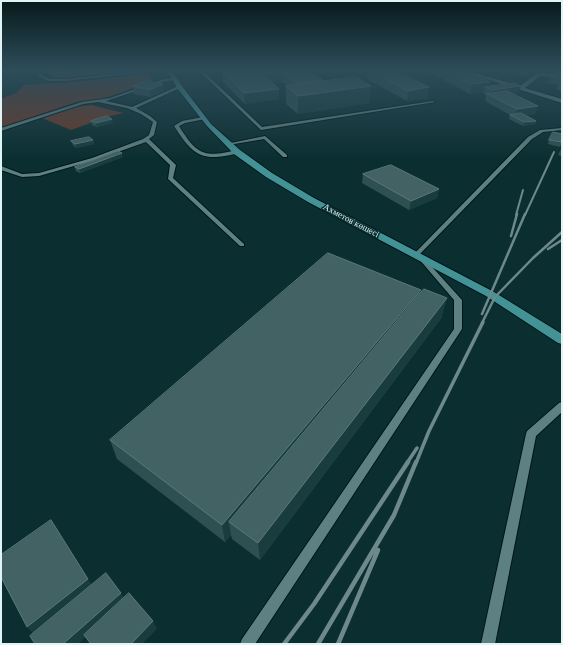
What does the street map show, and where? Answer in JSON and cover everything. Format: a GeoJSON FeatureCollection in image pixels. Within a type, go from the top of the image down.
{"type":"FeatureCollection","features":[{"type":"Feature","properties":{"kind":"street","name":"Ахметов көшесі"},"geometry":{"type":"LineString","coordinates":[[190,100],[208,125],[228,144],[269,175],[311,200],[490,294],[562,340]]}},
{"type":"Feature","properties":{"kind":"lane"},"geometry":{"type":"LineString","coordinates":[[1,130],[63,108],[102,100]]}},
{"type":"Feature","properties":{"kind":"lane"},"geometry":{"type":"LineString","coordinates":[[133,108],[147,100]]}},
{"type":"Feature","properties":{"kind":"lane"},"geometry":{"type":"LineString","coordinates":[[231,100],[260,129],[433,102]]}},
{"type":"Feature","properties":{"kind":"lane"},"geometry":{"type":"LineString","coordinates":[[1,168],[20,176],[51,173],[147,140],[152,136],[155,122],[146,114],[133,108],[99,101]]}},
{"type":"Feature","properties":{"kind":"lane"},"geometry":{"type":"LineString","coordinates":[[203,118],[184,122],[176,126],[189,146],[204,156],[221,157],[237,152]]}},
{"type":"Feature","properties":{"kind":"lane"},"geometry":{"type":"LineString","coordinates":[[247,644],[458,329],[458,300],[418,256],[530,138],[542,131],[562,129]]}},
{"type":"Feature","properties":{"kind":"lane"},"geometry":{"type":"LineString","coordinates":[[228,144],[265,137],[285,156]]}},
{"type":"Feature","properties":{"kind":"lane"},"geometry":{"type":"LineString","coordinates":[[147,140],[172,165],[170,178],[242,245]]}},
{"type":"Feature","properties":{"kind":"lane"},"geometry":{"type":"LineString","coordinates":[[488,644],[531,434],[562,406]]}},
{"type":"Feature","properties":{"kind":"shaded area"},"geometry":{"type":"Polygon","coordinates":[[[1,100],[93,100],[76,102],[1,128],[1,100]]]}},
{"type":"Feature","properties":{"kind":"shaded area"},"geometry":{"type":"Polygon","coordinates":[[[91,105],[124,113],[110,116],[71,130],[42,118],[76,107],[91,105]]]}},
{"type":"Feature","properties":{"kind":"building"},"geometry":{"type":"Polygon","coordinates":[[[499,100],[526,100],[538,106],[517,109],[499,100]]]}},
{"type":"Feature","properties":{"kind":"building"},"geometry":{"type":"Polygon","coordinates":[[[521,113],[536,121],[524,122],[510,115],[521,113]]]}},
{"type":"Feature","properties":{"kind":"building"},"geometry":{"type":"Polygon","coordinates":[[[107,116],[112,119],[96,123],[91,121],[107,116]]]}},
{"type":"Feature","properties":{"kind":"building"},"geometry":{"type":"Polygon","coordinates":[[[553,132],[562,134],[562,142],[549,140],[553,132]]]}},
{"type":"Feature","properties":{"kind":"building"},"geometry":{"type":"Polygon","coordinates":[[[89,137],[93,140],[75,144],[71,141],[89,137]]]}},
{"type":"Feature","properties":{"kind":"building"},"geometry":{"type":"Polygon","coordinates":[[[118,151],[122,153],[79,169],[75,167],[118,151]]]}},
{"type":"Feature","properties":{"kind":"building"},"geometry":{"type":"Polygon","coordinates":[[[391,165],[439,189],[411,201],[363,174],[391,165]]]}},
{"type":"Feature","properties":{"kind":"building"},"geometry":{"type":"Polygon","coordinates":[[[328,253],[421,290],[222,525],[110,440],[328,253]]]}},
{"type":"Feature","properties":{"kind":"building"},"geometry":{"type":"Polygon","coordinates":[[[424,289],[447,298],[258,543],[229,522],[424,289]]]}},
{"type":"Feature","properties":{"kind":"building"},"geometry":{"type":"Polygon","coordinates":[[[51,520],[88,579],[27,627],[1,577],[1,555],[51,520]]]}},
{"type":"Feature","properties":{"kind":"building"},"geometry":{"type":"Polygon","coordinates":[[[106,573],[121,593],[63,644],[35,644],[30,636],[106,573]]]}},
{"type":"Feature","properties":{"kind":"building"},"geometry":{"type":"Polygon","coordinates":[[[129,593],[153,621],[131,644],[91,644],[84,635],[129,593]]]}},
{"type":"Feature","properties":{"kind":"railway"},"geometry":{"type":"LineString","coordinates":[[525,215],[554,152]]}},
{"type":"Feature","properties":{"kind":"railway"},"geometry":{"type":"LineString","coordinates":[[516,215],[523,190]]}},
{"type":"Feature","properties":{"kind":"railway"},"geometry":{"type":"LineString","coordinates":[[511,236],[517,214]]}},
{"type":"Feature","properties":{"kind":"railway"},"geometry":{"type":"LineString","coordinates":[[482,314],[525,214]]}},
{"type":"Feature","properties":{"kind":"railway"},"geometry":{"type":"LineString","coordinates":[[482,323],[495,297],[533,258],[562,232]]}},
{"type":"Feature","properties":{"kind":"railway"},"geometry":{"type":"LineString","coordinates":[[548,249],[562,240]]}},
{"type":"Feature","properties":{"kind":"railway"},"geometry":{"type":"LineString","coordinates":[[416,463],[429,431],[483,322]]}},
{"type":"Feature","properties":{"kind":"railway"},"geometry":{"type":"LineString","coordinates":[[407,463],[417,448]]}},
{"type":"Feature","properties":{"kind":"railway"},"geometry":{"type":"LineString","coordinates":[[284,644],[314,604],[408,462]]}},
{"type":"Feature","properties":{"kind":"railway"},"geometry":{"type":"LineString","coordinates":[[318,644],[394,515],[416,462]]}},
{"type":"Feature","properties":{"kind":"railway"},"geometry":{"type":"LineString","coordinates":[[338,644],[378,550]]}}]}
